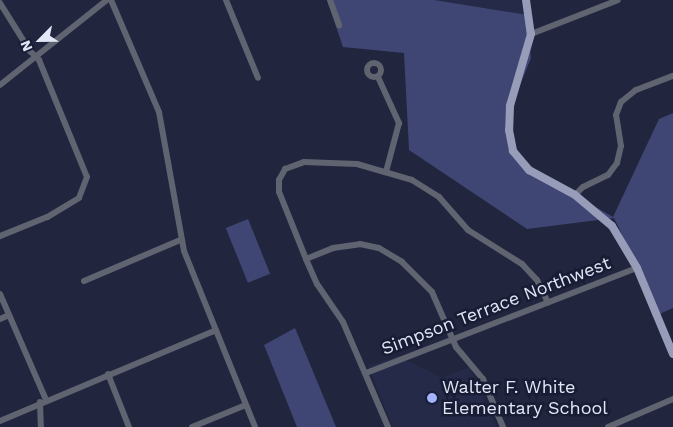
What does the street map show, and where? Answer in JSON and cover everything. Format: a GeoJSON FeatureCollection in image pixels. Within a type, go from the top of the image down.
{"type":"FeatureCollection","features":[{"type":"Feature","properties":{"kind":"main road"},"geometry":{"type":"LineString","coordinates":[[526,0],[531,34],[510,106],[510,143],[517,158],[529,170],[575,195],[612,226],[637,268],[673,354]]}},
{"type":"Feature","properties":{"kind":"street"},"geometry":{"type":"LineString","coordinates":[[0,84],[107,0]]}},
{"type":"Feature","properties":{"kind":"street"},"geometry":{"type":"LineString","coordinates":[[111,0],[159,112],[180,240],[255,427]]}},
{"type":"Feature","properties":{"kind":"street"},"geometry":{"type":"LineString","coordinates":[[226,0],[258,78]]}},
{"type":"Feature","properties":{"kind":"street"},"geometry":{"type":"LineString","coordinates":[[330,0],[339,25]]}},
{"type":"Feature","properties":{"kind":"street"},"geometry":{"type":"LineString","coordinates":[[531,34],[618,0]]}},
{"type":"Feature","properties":{"kind":"street"},"geometry":{"type":"LineString","coordinates":[[0,3],[36,56],[86,169],[86,186],[79,198],[60,211],[0,236]]}},
{"type":"Feature","properties":{"kind":"street"},"geometry":{"type":"LineString","coordinates":[[378,76],[399,123],[386,172]]}},
{"type":"Feature","properties":{"kind":"street"},"geometry":{"type":"LineString","coordinates":[[575,195],[583,187],[608,175],[617,163],[621,146],[616,115],[621,102],[636,90],[673,76]]}},
{"type":"Feature","properties":{"kind":"street"},"geometry":{"type":"LineString","coordinates":[[388,427],[344,322],[317,284],[279,192],[279,180],[285,169],[304,162],[357,164],[386,172],[427,188],[468,230],[522,264],[537,280],[548,303]]}},
{"type":"Feature","properties":{"kind":"street"},"geometry":{"type":"LineString","coordinates":[[84,281],[180,240]]}},
{"type":"Feature","properties":{"kind":"street"},"geometry":{"type":"LineString","coordinates":[[306,259],[349,244],[370,246],[388,252],[432,292],[461,355],[482,380],[503,427]]}},
{"type":"Feature","properties":{"kind":"street","name":"Simpson Terrace Northwest"},"geometry":{"type":"LineString","coordinates":[[366,373],[637,268]]}},
{"type":"Feature","properties":{"kind":"street"},"geometry":{"type":"LineString","coordinates":[[0,294],[43,401],[41,427]]}},
{"type":"Feature","properties":{"kind":"street"},"geometry":{"type":"LineString","coordinates":[[0,319],[9,315]]}},
{"type":"Feature","properties":{"kind":"street"},"geometry":{"type":"LineString","coordinates":[[0,421],[43,401],[216,330]]}},
{"type":"Feature","properties":{"kind":"street"},"geometry":{"type":"LineString","coordinates":[[108,374],[129,427]]}},
{"type":"Feature","properties":{"kind":"street"},"geometry":{"type":"LineString","coordinates":[[608,427],[673,399]]}},
{"type":"Feature","properties":{"kind":"street"},"geometry":{"type":"LineString","coordinates":[[192,427],[246,405]]}},
{"type":"Feature","properties":{"kind":"shaded area"},"geometry":{"type":"Polygon","coordinates":[[[327,0],[434,0],[528,15],[531,58],[506,120],[513,153],[536,173],[613,217],[659,119],[673,113],[673,308],[653,317],[630,251],[614,218],[527,229],[409,150],[404,53],[343,47],[327,0]]]}},
{"type":"Feature","properties":{"kind":"shaded area"},"geometry":{"type":"Polygon","coordinates":[[[434,0],[521,0],[528,15],[437,1],[434,0]]]}},
{"type":"Feature","properties":{"kind":"shaded area"},"geometry":{"type":"Polygon","coordinates":[[[248,219],[270,274],[248,283],[226,228],[248,219]]]}},
{"type":"Feature","properties":{"kind":"shaded area"},"geometry":{"type":"Polygon","coordinates":[[[295,328],[336,427],[297,427],[264,345],[295,328]]]}},
{"type":"Feature","properties":{"kind":"shaded area","name":"Walter F. White Elementary School"},"geometry":{"type":"Polygon","coordinates":[[[398,356],[443,378],[469,367],[496,427],[393,427],[368,366],[398,356]]]}},
{"type":"Feature","properties":{"kind":"place","name":"Walter F. White Elementary School"},"geometry":{"type":"Point","coordinates":[432,398]}}]}
